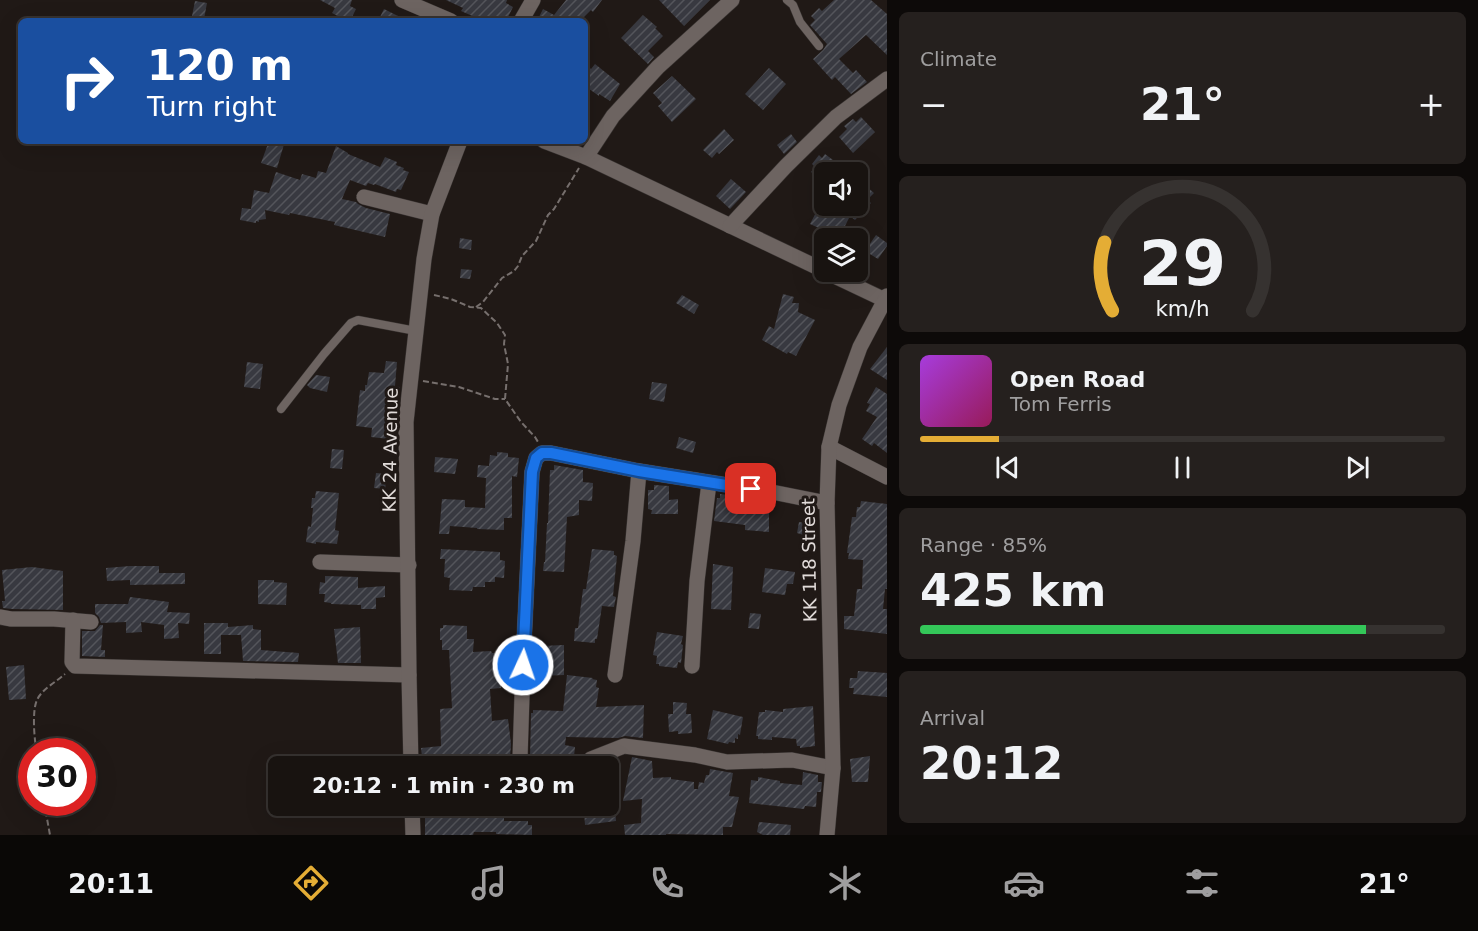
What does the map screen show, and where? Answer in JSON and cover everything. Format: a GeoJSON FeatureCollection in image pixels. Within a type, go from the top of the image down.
{"type":"FeatureCollection","features":[{"type":"Feature","properties":{"kind":"street"},"geometry":{"type":"LineString","coordinates":[[402,0],[444,18]]}},
{"type":"Feature","properties":{"kind":"street"},"geometry":{"type":"LineString","coordinates":[[523,18],[533,0]]}},
{"type":"Feature","properties":{"kind":"street"},"geometry":{"type":"LineString","coordinates":[[585,158],[613,116],[658,67],[732,0]]}},
{"type":"Feature","properties":{"kind":"street"},"geometry":{"type":"LineString","coordinates":[[730,226],[836,117],[887,79]]}},
{"type":"Feature","properties":{"kind":"street","name":"KK 24 Avenue"},"geometry":{"type":"LineString","coordinates":[[411,756],[406,422],[424,259],[432,214],[459,144]]}},
{"type":"Feature","properties":{"kind":"street"},"geometry":{"type":"LineString","coordinates":[[551,144],[814,266]]}},
{"type":"Feature","properties":{"kind":"street"},"geometry":{"type":"LineString","coordinates":[[364,197],[432,214]]}},
{"type":"Feature","properties":{"kind":"street"},"geometry":{"type":"LineString","coordinates":[[850,282],[886,298]]}},
{"type":"Feature","properties":{"kind":"street","name":"KK 118 Street"},"geometry":{"type":"LineString","coordinates":[[827,835],[833,768],[827,503],[829,447],[839,405],[860,347],[886,298]]}},
{"type":"Feature","properties":{"kind":"street"},"geometry":{"type":"LineString","coordinates":[[829,447],[887,477]]}},
{"type":"Feature","properties":{"kind":"street"},"geometry":{"type":"LineString","coordinates":[[520,756],[532,472],[536,458],[542,453],[827,503]]}},
{"type":"Feature","properties":{"kind":"street"},"geometry":{"type":"LineString","coordinates":[[615,675],[633,541],[639,471]]}},
{"type":"Feature","properties":{"kind":"street"},"geometry":{"type":"LineString","coordinates":[[692,666],[697,581],[709,483]]}},
{"type":"Feature","properties":{"kind":"street"},"geometry":{"type":"LineString","coordinates":[[320,562],[409,565]]}},
{"type":"Feature","properties":{"kind":"street"},"geometry":{"type":"LineString","coordinates":[[0,616],[11,619],[92,622]]}},
{"type":"Feature","properties":{"kind":"street"},"geometry":{"type":"LineString","coordinates":[[73,620],[72,662],[75,666],[409,675]]}},
{"type":"Feature","properties":{"kind":"street"},"geometry":{"type":"LineString","coordinates":[[599,756],[624,746],[695,755],[727,762],[792,760],[833,768]]}},
{"type":"Feature","properties":{"kind":"street"},"geometry":{"type":"LineString","coordinates":[[412,816],[413,835]]}},
{"type":"Feature","properties":{"kind":"lane"},"geometry":{"type":"LineString","coordinates":[[787,0],[793,5],[800,22],[819,46]]}},
{"type":"Feature","properties":{"kind":"lane"},"geometry":{"type":"LineString","coordinates":[[281,409],[351,323],[358,320],[416,331]]}},
{"type":"Feature","properties":{"kind":"path"},"geometry":{"type":"LineString","coordinates":[[476,308],[502,278],[518,266],[522,256],[536,241],[548,215],[585,158]]}},
{"type":"Feature","properties":{"kind":"path"},"geometry":{"type":"LineString","coordinates":[[420,292],[481,308],[497,323],[505,335],[504,344],[508,364],[505,399],[521,422],[536,437],[542,453]]}},
{"type":"Feature","properties":{"kind":"path"},"geometry":{"type":"LineString","coordinates":[[411,380],[459,387],[483,396],[505,399]]}},
{"type":"Feature","properties":{"kind":"path"},"geometry":{"type":"LineString","coordinates":[[35,738],[37,700],[46,688],[75,666]]}},
{"type":"Feature","properties":{"kind":"path"},"geometry":{"type":"LineString","coordinates":[[47,816],[50,835]]}},
{"type":"Feature","properties":{"kind":"building"},"geometry":{"type":"Polygon","coordinates":[[[320,0],[352,0],[350,6],[356,9],[352,18],[341,18],[332,13],[335,8],[320,0]]]}},
{"type":"Feature","properties":{"kind":"building"},"geometry":{"type":"Polygon","coordinates":[[[446,0],[507,0],[506,3],[513,7],[508,18],[477,16],[477,18],[461,11],[463,8],[446,0]]]}},
{"type":"Feature","properties":{"kind":"building"},"geometry":{"type":"Polygon","coordinates":[[[566,0],[602,0],[593,12],[591,10],[583,18],[538,18],[543,9],[554,15],[566,0]]]}},
{"type":"Feature","properties":{"kind":"building"},"geometry":{"type":"Polygon","coordinates":[[[659,0],[710,0],[684,26],[659,0]]]}},
{"type":"Feature","properties":{"kind":"building"},"geometry":{"type":"Polygon","coordinates":[[[834,0],[871,0],[887,14],[887,55],[866,35],[839,59],[853,73],[856,70],[867,82],[851,94],[835,77],[832,80],[813,59],[827,44],[810,25],[815,20],[811,16],[819,8],[822,11],[834,0]]]}},
{"type":"Feature","properties":{"kind":"building"},"geometry":{"type":"Polygon","coordinates":[[[195,1],[207,3],[204,18],[192,16],[195,1]]]}},
{"type":"Feature","properties":{"kind":"building"},"geometry":{"type":"Polygon","coordinates":[[[384,9],[402,18],[380,18],[384,9]]]}},
{"type":"Feature","properties":{"kind":"building"},"geometry":{"type":"Polygon","coordinates":[[[643,15],[657,27],[655,28],[663,36],[648,51],[654,57],[648,64],[621,38],[643,15]]]}},
{"type":"Feature","properties":{"kind":"building"},"geometry":{"type":"Polygon","coordinates":[[[595,64],[620,84],[610,101],[599,94],[599,96],[588,88],[588,66],[591,69],[595,64]]]}},
{"type":"Feature","properties":{"kind":"building"},"geometry":{"type":"Polygon","coordinates":[[[769,68],[786,84],[763,110],[745,94],[769,68]]]}},
{"type":"Feature","properties":{"kind":"building"},"geometry":{"type":"Polygon","coordinates":[[[672,76],[696,99],[672,122],[658,106],[662,103],[653,93],[672,76]]]}},
{"type":"Feature","properties":{"kind":"building"},"geometry":{"type":"Polygon","coordinates":[[[861,117],[875,132],[853,153],[839,137],[847,129],[844,126],[853,119],[856,122],[861,117]]]}},
{"type":"Feature","properties":{"kind":"building"},"geometry":{"type":"Polygon","coordinates":[[[724,129],[734,140],[712,158],[703,150],[724,129]]]}},
{"type":"Feature","properties":{"kind":"building"},"geometry":{"type":"Polygon","coordinates":[[[791,134],[797,142],[784,154],[777,145],[791,134]]]}},
{"type":"Feature","properties":{"kind":"building"},"geometry":{"type":"Polygon","coordinates":[[[268,144],[284,144],[277,168],[261,163],[268,144]]]}},
{"type":"Feature","properties":{"kind":"building"},"geometry":{"type":"Polygon","coordinates":[[[336,146],[348,154],[380,167],[385,157],[397,162],[396,165],[409,172],[401,190],[397,189],[396,192],[375,184],[368,183],[366,186],[350,180],[342,199],[390,214],[385,237],[334,225],[335,222],[265,210],[266,219],[259,220],[259,222],[240,220],[242,208],[251,209],[254,190],[269,193],[276,172],[300,180],[302,174],[316,178],[318,171],[326,173],[336,146]]]}},
{"type":"Feature","properties":{"kind":"building"},"geometry":{"type":"Polygon","coordinates":[[[825,154],[836,162],[814,162],[814,166],[812,164],[819,155],[822,158],[825,154]]]}},
{"type":"Feature","properties":{"kind":"building"},"geometry":{"type":"Polygon","coordinates":[[[731,179],[746,192],[730,209],[716,196],[731,179]]]}},
{"type":"Feature","properties":{"kind":"building"},"geometry":{"type":"Polygon","coordinates":[[[868,188],[874,193],[868,199],[868,188]]]}},
{"type":"Feature","properties":{"kind":"building"},"geometry":{"type":"Polygon","coordinates":[[[814,216],[850,216],[844,228],[819,228],[810,224],[814,216]]]}},
{"type":"Feature","properties":{"kind":"building"},"geometry":{"type":"Polygon","coordinates":[[[876,235],[887,243],[878,259],[868,253],[868,247],[876,235]]]}},
{"type":"Feature","properties":{"kind":"building"},"geometry":{"type":"Polygon","coordinates":[[[460,238],[472,240],[471,250],[459,248],[460,238]]]}},
{"type":"Feature","properties":{"kind":"building"},"geometry":{"type":"Polygon","coordinates":[[[461,269],[472,270],[470,279],[460,278],[461,269]]]}},
{"type":"Feature","properties":{"kind":"building"},"geometry":{"type":"Polygon","coordinates":[[[783,294],[794,297],[792,303],[799,303],[798,312],[815,320],[796,356],[788,352],[787,354],[762,340],[769,326],[774,329],[783,294]]]}},
{"type":"Feature","properties":{"kind":"building"},"geometry":{"type":"Polygon","coordinates":[[[682,295],[699,305],[694,314],[676,303],[682,295]]]}},
{"type":"Feature","properties":{"kind":"building"},"geometry":{"type":"Polygon","coordinates":[[[887,347],[887,380],[870,369],[887,347]]]}},
{"type":"Feature","properties":{"kind":"building"},"geometry":{"type":"Polygon","coordinates":[[[386,361],[397,362],[395,386],[400,387],[399,398],[393,398],[389,439],[371,437],[372,428],[356,426],[360,390],[365,391],[369,372],[384,373],[386,361]]]}},
{"type":"Feature","properties":{"kind":"building"},"geometry":{"type":"Polygon","coordinates":[[[247,362],[263,364],[260,389],[244,387],[247,362]]]}},
{"type":"Feature","properties":{"kind":"building"},"geometry":{"type":"Polygon","coordinates":[[[316,375],[330,377],[327,392],[310,388],[307,385],[316,375]]]}},
{"type":"Feature","properties":{"kind":"building"},"geometry":{"type":"Polygon","coordinates":[[[652,382],[667,384],[664,402],[649,399],[652,382]]]}},
{"type":"Feature","properties":{"kind":"building"},"geometry":{"type":"Polygon","coordinates":[[[876,387],[887,394],[887,453],[874,443],[872,446],[862,439],[877,417],[866,411],[870,404],[867,403],[876,387]]]}},
{"type":"Feature","properties":{"kind":"building"},"geometry":{"type":"Polygon","coordinates":[[[679,437],[696,442],[693,453],[676,448],[679,437]]]}},
{"type":"Feature","properties":{"kind":"building"},"geometry":{"type":"Polygon","coordinates":[[[332,449],[344,450],[342,469],[330,468],[332,449]]]}},
{"type":"Feature","properties":{"kind":"building"},"geometry":{"type":"Polygon","coordinates":[[[497,452],[508,453],[508,457],[519,458],[517,477],[512,476],[512,518],[504,518],[504,530],[450,526],[449,534],[439,534],[442,499],[465,500],[465,507],[485,508],[486,478],[477,477],[478,465],[489,466],[490,455],[497,456],[497,452]]]}},
{"type":"Feature","properties":{"kind":"building"},"geometry":{"type":"Polygon","coordinates":[[[435,457],[458,459],[455,474],[434,472],[435,457]]]}},
{"type":"Feature","properties":{"kind":"building"},"geometry":{"type":"Polygon","coordinates":[[[554,465],[583,470],[583,482],[593,483],[592,501],[579,500],[579,515],[567,517],[564,572],[543,571],[550,470],[554,470],[554,465]]]}},
{"type":"Feature","properties":{"kind":"building"},"geometry":{"type":"Polygon","coordinates":[[[376,473],[387,474],[385,489],[374,488],[376,473]]]}},
{"type":"Feature","properties":{"kind":"building"},"geometry":{"type":"Polygon","coordinates":[[[654,485],[669,486],[669,500],[678,499],[678,514],[651,514],[652,510],[648,509],[648,490],[654,490],[654,485]]]}},
{"type":"Feature","properties":{"kind":"building"},"geometry":{"type":"Polygon","coordinates":[[[316,491],[339,493],[335,530],[339,531],[337,544],[306,542],[308,526],[311,527],[312,498],[315,498],[316,491]]]}},
{"type":"Feature","properties":{"kind":"building"},"geometry":{"type":"Polygon","coordinates":[[[720,494],[729,495],[729,499],[769,503],[769,532],[745,530],[745,525],[714,521],[717,498],[720,498],[720,494]]]}},
{"type":"Feature","properties":{"kind":"building"},"geometry":{"type":"Polygon","coordinates":[[[861,501],[887,504],[887,589],[885,589],[883,609],[887,609],[887,634],[844,629],[844,616],[854,616],[857,589],[862,589],[863,560],[848,559],[849,553],[847,553],[852,517],[856,517],[857,507],[860,507],[861,501]]]}},
{"type":"Feature","properties":{"kind":"building"},"geometry":{"type":"Polygon","coordinates":[[[799,522],[810,524],[807,536],[797,533],[799,522]]]}},
{"type":"Feature","properties":{"kind":"building"},"geometry":{"type":"Polygon","coordinates":[[[441,549],[500,552],[500,560],[505,561],[504,578],[495,577],[495,582],[485,582],[485,587],[473,587],[472,591],[449,590],[450,578],[444,577],[445,559],[440,559],[441,549]]]}},
{"type":"Feature","properties":{"kind":"building"},"geometry":{"type":"Polygon","coordinates":[[[592,549],[614,551],[614,555],[617,556],[614,607],[602,606],[595,643],[574,641],[592,549]]]}},
{"type":"Feature","properties":{"kind":"building"},"geometry":{"type":"Polygon","coordinates":[[[713,564],[733,567],[731,610],[711,609],[713,564]]]}},
{"type":"Feature","properties":{"kind":"building"},"geometry":{"type":"Polygon","coordinates":[[[159,566],[159,573],[185,573],[185,584],[130,585],[130,580],[107,581],[106,568],[159,566]]]}},
{"type":"Feature","properties":{"kind":"building"},"geometry":{"type":"Polygon","coordinates":[[[32,567],[63,571],[63,610],[3,608],[2,601],[5,601],[2,570],[32,567]]]}},
{"type":"Feature","properties":{"kind":"building"},"geometry":{"type":"Polygon","coordinates":[[[765,568],[795,572],[793,584],[787,584],[785,595],[762,592],[765,568]]]}},
{"type":"Feature","properties":{"kind":"building"},"geometry":{"type":"Polygon","coordinates":[[[325,576],[358,577],[358,588],[385,586],[385,597],[376,598],[376,609],[361,609],[361,605],[324,602],[325,594],[319,594],[320,582],[325,583],[325,576]]]}},
{"type":"Feature","properties":{"kind":"building"},"geometry":{"type":"Polygon","coordinates":[[[258,580],[287,583],[286,605],[258,604],[258,580]]]}},
{"type":"Feature","properties":{"kind":"building"},"geometry":{"type":"Polygon","coordinates":[[[130,597],[169,602],[167,612],[190,613],[189,624],[178,623],[179,638],[164,639],[164,625],[141,622],[142,632],[126,633],[126,622],[101,623],[95,613],[95,604],[128,604],[130,597]]]}},
{"type":"Feature","properties":{"kind":"building"},"geometry":{"type":"Polygon","coordinates":[[[750,613],[761,614],[759,629],[748,628],[750,613]]]}},
{"type":"Feature","properties":{"kind":"building"},"geometry":{"type":"Polygon","coordinates":[[[204,623],[228,623],[228,627],[253,625],[253,629],[261,630],[261,650],[299,653],[298,662],[243,661],[241,635],[221,635],[221,654],[204,654],[204,623]]]}},
{"type":"Feature","properties":{"kind":"building"},"geometry":{"type":"Polygon","coordinates":[[[103,625],[101,650],[105,650],[105,657],[82,656],[82,631],[95,631],[103,625]]]}},
{"type":"Feature","properties":{"kind":"building"},"geometry":{"type":"Polygon","coordinates":[[[443,625],[467,626],[467,639],[474,639],[473,652],[491,651],[501,656],[505,682],[501,682],[501,688],[490,689],[492,721],[508,719],[510,756],[456,754],[456,756],[422,756],[421,748],[441,746],[440,709],[452,708],[449,650],[442,650],[442,640],[440,640],[440,628],[443,628],[443,625]]]}},
{"type":"Feature","properties":{"kind":"building"},"geometry":{"type":"Polygon","coordinates":[[[360,627],[361,663],[338,663],[334,629],[360,627]]]}},
{"type":"Feature","properties":{"kind":"building"},"geometry":{"type":"Polygon","coordinates":[[[657,632],[683,636],[681,663],[678,662],[677,668],[656,664],[657,656],[653,655],[657,632]]]}},
{"type":"Feature","properties":{"kind":"building"},"geometry":{"type":"Polygon","coordinates":[[[564,645],[564,675],[541,676],[541,646],[564,645]]]}},
{"type":"Feature","properties":{"kind":"building"},"geometry":{"type":"Polygon","coordinates":[[[24,665],[26,699],[9,700],[6,667],[24,665]]]}},
{"type":"Feature","properties":{"kind":"building"},"geometry":{"type":"Polygon","coordinates":[[[858,671],[887,673],[887,697],[853,694],[854,688],[849,688],[850,678],[857,678],[858,671]]]}},
{"type":"Feature","properties":{"kind":"building"},"geometry":{"type":"Polygon","coordinates":[[[567,675],[593,678],[597,680],[596,687],[599,688],[596,707],[644,705],[643,738],[566,737],[565,745],[575,747],[574,756],[530,756],[531,713],[533,710],[563,711],[567,675]]]}},
{"type":"Feature","properties":{"kind":"building"},"geometry":{"type":"Polygon","coordinates":[[[673,702],[687,703],[686,714],[691,714],[692,733],[669,732],[668,714],[673,714],[673,702]]]}},
{"type":"Feature","properties":{"kind":"building"},"geometry":{"type":"Polygon","coordinates":[[[813,706],[815,746],[800,748],[797,746],[796,739],[772,737],[772,740],[758,739],[756,736],[759,712],[765,712],[765,710],[783,712],[783,709],[813,706]]]}},
{"type":"Feature","properties":{"kind":"building"},"geometry":{"type":"Polygon","coordinates":[[[713,710],[743,717],[740,735],[738,734],[738,739],[735,738],[735,743],[729,742],[728,744],[707,739],[713,710]]]}},
{"type":"Feature","properties":{"kind":"building"},"geometry":{"type":"Polygon","coordinates":[[[870,756],[868,782],[852,782],[850,759],[870,756]]]}},
{"type":"Feature","properties":{"kind":"building"},"geometry":{"type":"Polygon","coordinates":[[[632,757],[652,761],[653,778],[671,777],[671,779],[694,782],[694,789],[698,789],[699,782],[704,783],[710,769],[733,773],[729,796],[739,797],[732,827],[723,827],[723,835],[625,835],[624,825],[641,823],[642,799],[623,801],[632,757]]]}},
{"type":"Feature","properties":{"kind":"building"},"geometry":{"type":"Polygon","coordinates":[[[803,772],[818,775],[818,782],[822,782],[821,792],[817,792],[816,807],[805,806],[804,809],[749,803],[751,780],[758,781],[758,777],[780,781],[780,783],[802,785],[803,772]]]}},
{"type":"Feature","properties":{"kind":"building"},"geometry":{"type":"Polygon","coordinates":[[[425,816],[504,816],[504,821],[528,821],[528,825],[532,825],[532,835],[474,832],[473,835],[425,835],[425,816]]]}},
{"type":"Feature","properties":{"kind":"building"},"geometry":{"type":"Polygon","coordinates":[[[584,816],[616,816],[616,821],[585,825],[584,816]]]}},
{"type":"Feature","properties":{"kind":"building"},"geometry":{"type":"Polygon","coordinates":[[[759,822],[791,825],[790,835],[763,835],[757,832],[759,822]]]}},
{"type":"Feature","properties":{"kind":"route"},"geometry":{"type":"LineString","coordinates":[[523,665],[532,472],[536,458],[542,453],[751,489]]}}]}
